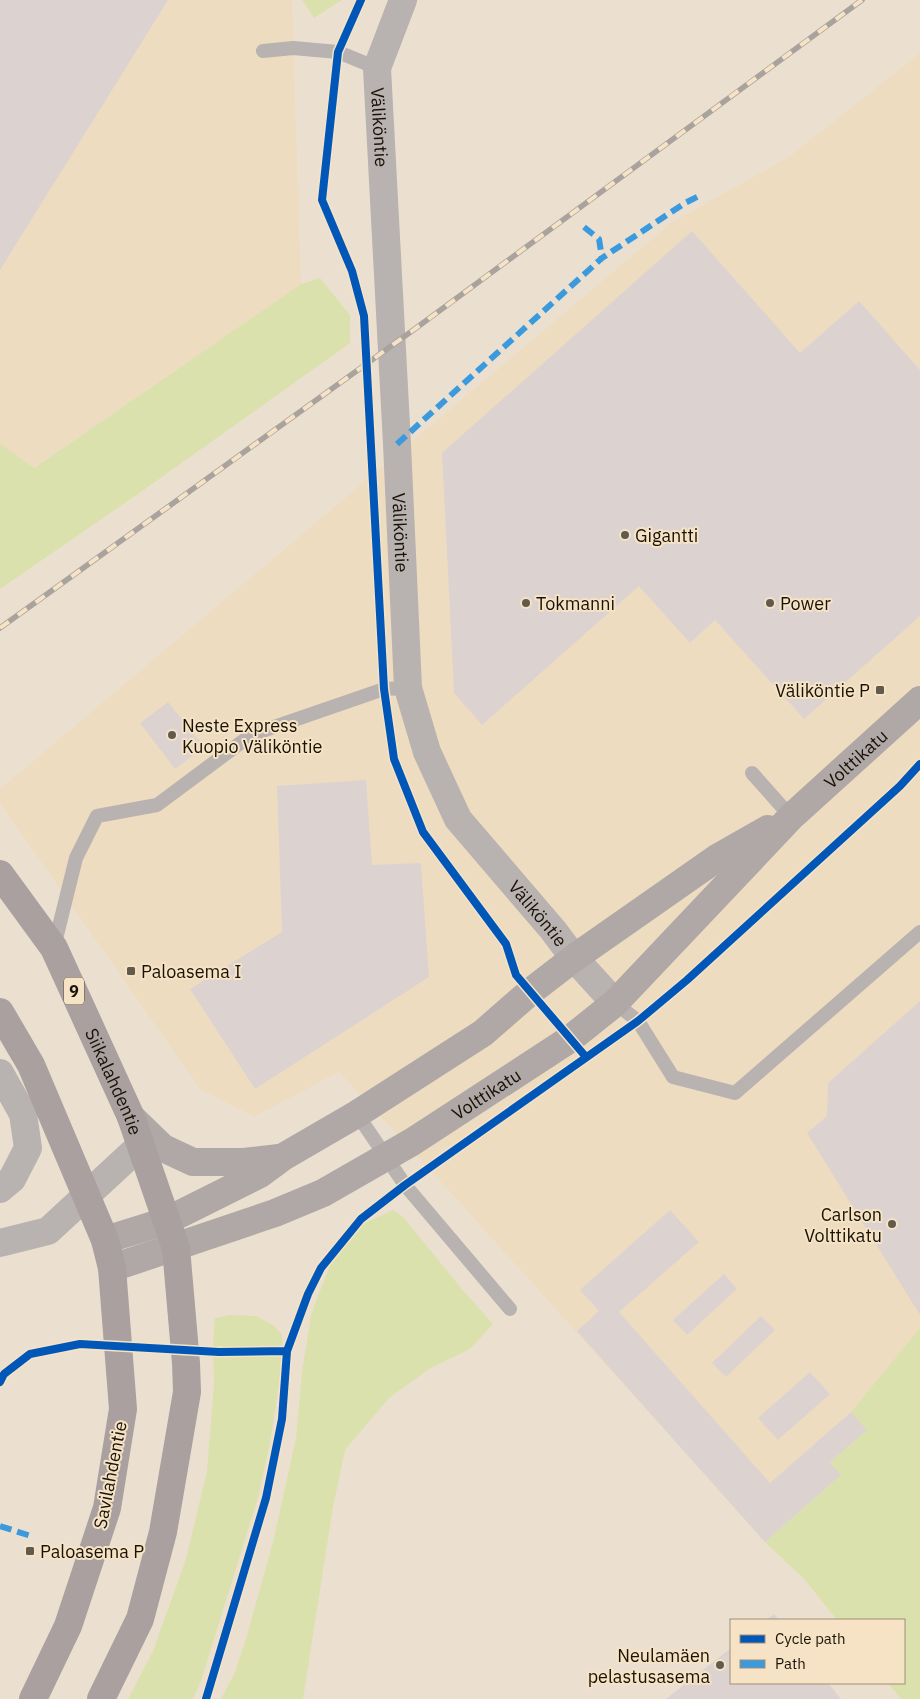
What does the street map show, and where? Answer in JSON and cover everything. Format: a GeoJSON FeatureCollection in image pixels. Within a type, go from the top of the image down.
{"type":"FeatureCollection","features":[{"type":"Feature","properties":{"kind":"main road","name":"Volttikatu"},"geometry":{"type":"LineString","coordinates":[[112,1268],[275,1214],[323,1193],[386,1158],[570,1039],[615,1002],[791,817],[920,700]]}},
{"type":"Feature","properties":{"kind":"main road","name":"Volttikatu"},"geometry":{"type":"LineString","coordinates":[[105,1240],[166,1221],[260,1174],[283,1157],[357,1114],[483,1033],[530,992],[574,958],[717,858],[791,817]]}},
{"type":"Feature","properties":{"kind":"main road","name":"Siikalahdentie"},"geometry":{"type":"LineString","coordinates":[[0,874],[54,948],[131,1117],[176,1248]]}},
{"type":"Feature","properties":{"kind":"main road"},"geometry":{"type":"LineString","coordinates":[[0,1012],[31,1066],[105,1240]]}},
{"type":"Feature","properties":{"kind":"main road","name":"Volttikatu"},"geometry":{"type":"LineString","coordinates":[[131,1117],[163,1148],[193,1162],[244,1162],[283,1157]]}},
{"type":"Feature","properties":{"kind":"main road","name":"Savilahdentie"},"geometry":{"type":"LineString","coordinates":[[33,1699],[68,1626],[107,1508],[123,1409],[112,1268],[105,1240]]}},
{"type":"Feature","properties":{"kind":"main road"},"geometry":{"type":"LineString","coordinates":[[101,1699],[140,1619],[163,1532],[187,1392],[176,1248]]}},
{"type":"Feature","properties":{"kind":"street","name":"Väliköntie"},"geometry":{"type":"LineString","coordinates":[[403,0],[377,68],[398,454],[408,688],[427,752],[458,819],[547,923],[574,958],[615,1002]]}},
{"type":"Feature","properties":{"kind":"street"},"geometry":{"type":"LineString","coordinates":[[0,1073],[23,1114],[28,1148],[12,1180],[0,1189]]}},
{"type":"Feature","properties":{"kind":"street"},"geometry":{"type":"LineString","coordinates":[[0,1243],[48,1231],[141,1145]]}},
{"type":"Feature","properties":{"kind":"lane"},"geometry":{"type":"LineString","coordinates":[[263,51],[294,48],[338,52],[377,68]]}},
{"type":"Feature","properties":{"kind":"lane"},"geometry":{"type":"LineString","coordinates":[[54,948],[76,858],[97,816],[157,806],[251,735],[384,690],[408,688]]}},
{"type":"Feature","properties":{"kind":"lane"},"geometry":{"type":"LineString","coordinates":[[752,773],[791,817]]}},
{"type":"Feature","properties":{"kind":"lane"},"geometry":{"type":"LineString","coordinates":[[615,1002],[638,1021],[673,1077],[735,1093],[920,932]]}},
{"type":"Feature","properties":{"kind":"lane"},"geometry":{"type":"LineString","coordinates":[[357,1114],[405,1185],[510,1309]]}},
{"type":"Feature","properties":{"kind":"shaded area"},"geometry":{"type":"Polygon","coordinates":[[[0,0],[292,0],[301,284],[0,489],[0,0]]]}},
{"type":"Feature","properties":{"kind":"shaded area"},"geometry":{"type":"Polygon","coordinates":[[[920,53],[920,1404],[765,1542],[461,1204],[339,1072],[254,1117],[200,1089],[0,803],[0,789],[672,222],[789,157],[920,53]]]}},
{"type":"Feature","properties":{"kind":"green space"},"geometry":{"type":"Polygon","coordinates":[[[302,0],[342,0],[314,18],[302,0]]]}},
{"type":"Feature","properties":{"kind":"green space"},"geometry":{"type":"Polygon","coordinates":[[[320,278],[350,315],[350,343],[138,494],[0,589],[0,444],[34,468],[301,284],[320,278]]]}},
{"type":"Feature","properties":{"kind":"green space"},"geometry":{"type":"Polygon","coordinates":[[[393,1210],[404,1218],[493,1324],[470,1349],[431,1368],[389,1398],[345,1450],[333,1507],[303,1699],[221,1699],[235,1672],[246,1639],[273,1542],[296,1438],[302,1372],[311,1315],[335,1253],[363,1224],[393,1210]]]}},
{"type":"Feature","properties":{"kind":"green space"},"geometry":{"type":"Polygon","coordinates":[[[230,1315],[256,1316],[273,1325],[282,1335],[283,1359],[270,1443],[258,1498],[201,1681],[193,1699],[128,1699],[153,1651],[186,1559],[207,1471],[214,1383],[213,1343],[215,1318],[230,1315]]]}},
{"type":"Feature","properties":{"kind":"green space"},"geometry":{"type":"Polygon","coordinates":[[[920,1328],[920,1699],[901,1699],[889,1684],[905,1684],[905,1619],[836,1619],[805,1580],[765,1542],[841,1475],[830,1462],[867,1430],[851,1412],[920,1328]]]}},
{"type":"Feature","properties":{"kind":"building"},"geometry":{"type":"Polygon","coordinates":[[[0,0],[168,0],[0,270],[0,0]]]}},
{"type":"Feature","properties":{"kind":"building"},"geometry":{"type":"Polygon","coordinates":[[[692,231],[800,353],[859,301],[920,370],[920,616],[804,719],[715,620],[690,643],[639,586],[482,725],[454,693],[442,453],[692,231]]]}},
{"type":"Feature","properties":{"kind":"building","name":"Neste Express Kuopio Väliköntie"},"geometry":{"type":"Polygon","coordinates":[[[168,702],[204,747],[175,769],[140,723],[168,702]]]}},
{"type":"Feature","properties":{"kind":"building"},"geometry":{"type":"Polygon","coordinates":[[[366,780],[372,865],[421,863],[429,977],[255,1089],[190,989],[282,932],[277,786],[366,780]]]}},
{"type":"Feature","properties":{"kind":"building","name":"Carlson Volttikatu"},"geometry":{"type":"Polygon","coordinates":[[[920,1001],[920,1315],[807,1133],[827,1116],[828,1083],[920,1001]]]}},
{"type":"Feature","properties":{"kind":"building"},"geometry":{"type":"Polygon","coordinates":[[[670,1210],[699,1242],[619,1312],[770,1483],[851,1412],[867,1430],[830,1462],[841,1475],[765,1542],[577,1331],[599,1311],[580,1290],[670,1210]]]}},
{"type":"Feature","properties":{"kind":"building"},"geometry":{"type":"Polygon","coordinates":[[[724,1274],[737,1289],[687,1335],[673,1320],[724,1274]]]}},
{"type":"Feature","properties":{"kind":"building"},"geometry":{"type":"Polygon","coordinates":[[[761,1316],[775,1330],[726,1377],[712,1363],[761,1316]]]}},
{"type":"Feature","properties":{"kind":"building"},"geometry":{"type":"Polygon","coordinates":[[[810,1372],[830,1394],[778,1440],[758,1418],[810,1372]]]}},
{"type":"Feature","properties":{"kind":"building"},"geometry":{"type":"Polygon","coordinates":[[[774,1614],[778,1619],[767,1619],[774,1614]]]}},
{"type":"Feature","properties":{"kind":"building","name":"Neulamäen pelastusasema"},"geometry":{"type":"Polygon","coordinates":[[[730,1649],[730,1684],[829,1684],[841,1699],[666,1699],[730,1649]]]}},
{"type":"Feature","properties":{"kind":"railway"},"geometry":{"type":"LineString","coordinates":[[0,628],[412,331],[862,0]]}},
{"type":"Feature","properties":{"kind":"marked path"},"geometry":{"type":"LineString","coordinates":[[397,444],[602,258],[685,203],[701,195]]}},
{"type":"Feature","properties":{"kind":"marked path"},"geometry":{"type":"LineString","coordinates":[[584,227],[599,239],[602,258]]}},
{"type":"Feature","properties":{"kind":"marked path"},"geometry":{"type":"LineString","coordinates":[[0,1526],[34,1537]]}},
{"type":"Feature","properties":{"kind":"cycle path"},"geometry":{"type":"LineString","coordinates":[[361,0],[338,52],[322,200],[352,271],[364,316],[384,689],[394,759],[423,832],[506,944],[516,975],[586,1057]]}},
{"type":"Feature","properties":{"kind":"cycle path"},"geometry":{"type":"LineString","coordinates":[[206,1699],[266,1498],[282,1419],[287,1351],[308,1294],[321,1268],[361,1219],[405,1185],[638,1021],[687,980],[900,786],[920,764]]}},
{"type":"Feature","properties":{"kind":"cycle path"},"geometry":{"type":"LineString","coordinates":[[0,1382],[4,1374],[30,1354],[80,1344],[219,1352],[287,1351]]}},
{"type":"Feature","properties":{"kind":"place","name":"Gigantti"},"geometry":{"type":"Point","coordinates":[625,535]}},
{"type":"Feature","properties":{"kind":"place","name":"Tokmanni"},"geometry":{"type":"Point","coordinates":[526,603]}},
{"type":"Feature","properties":{"kind":"place","name":"Power"},"geometry":{"type":"Point","coordinates":[770,603]}},
{"type":"Feature","properties":{"kind":"place","name":"Väliköntie P"},"geometry":{"type":"Point","coordinates":[880,690]}},
{"type":"Feature","properties":{"kind":"place","name":"Neste Express Kuopio Väliköntie"},"geometry":{"type":"Point","coordinates":[172,735]}},
{"type":"Feature","properties":{"kind":"place","name":"Paloasema I"},"geometry":{"type":"Point","coordinates":[131,971]}},
{"type":"Feature","properties":{"kind":"place","name":"Carlson Volttikatu"},"geometry":{"type":"Point","coordinates":[892,1224]}},
{"type":"Feature","properties":{"kind":"place","name":"Paloasema P"},"geometry":{"type":"Point","coordinates":[30,1551]}},
{"type":"Feature","properties":{"kind":"place","name":"Neulamäen pelastusasema"},"geometry":{"type":"Point","coordinates":[720,1665]}}]}
